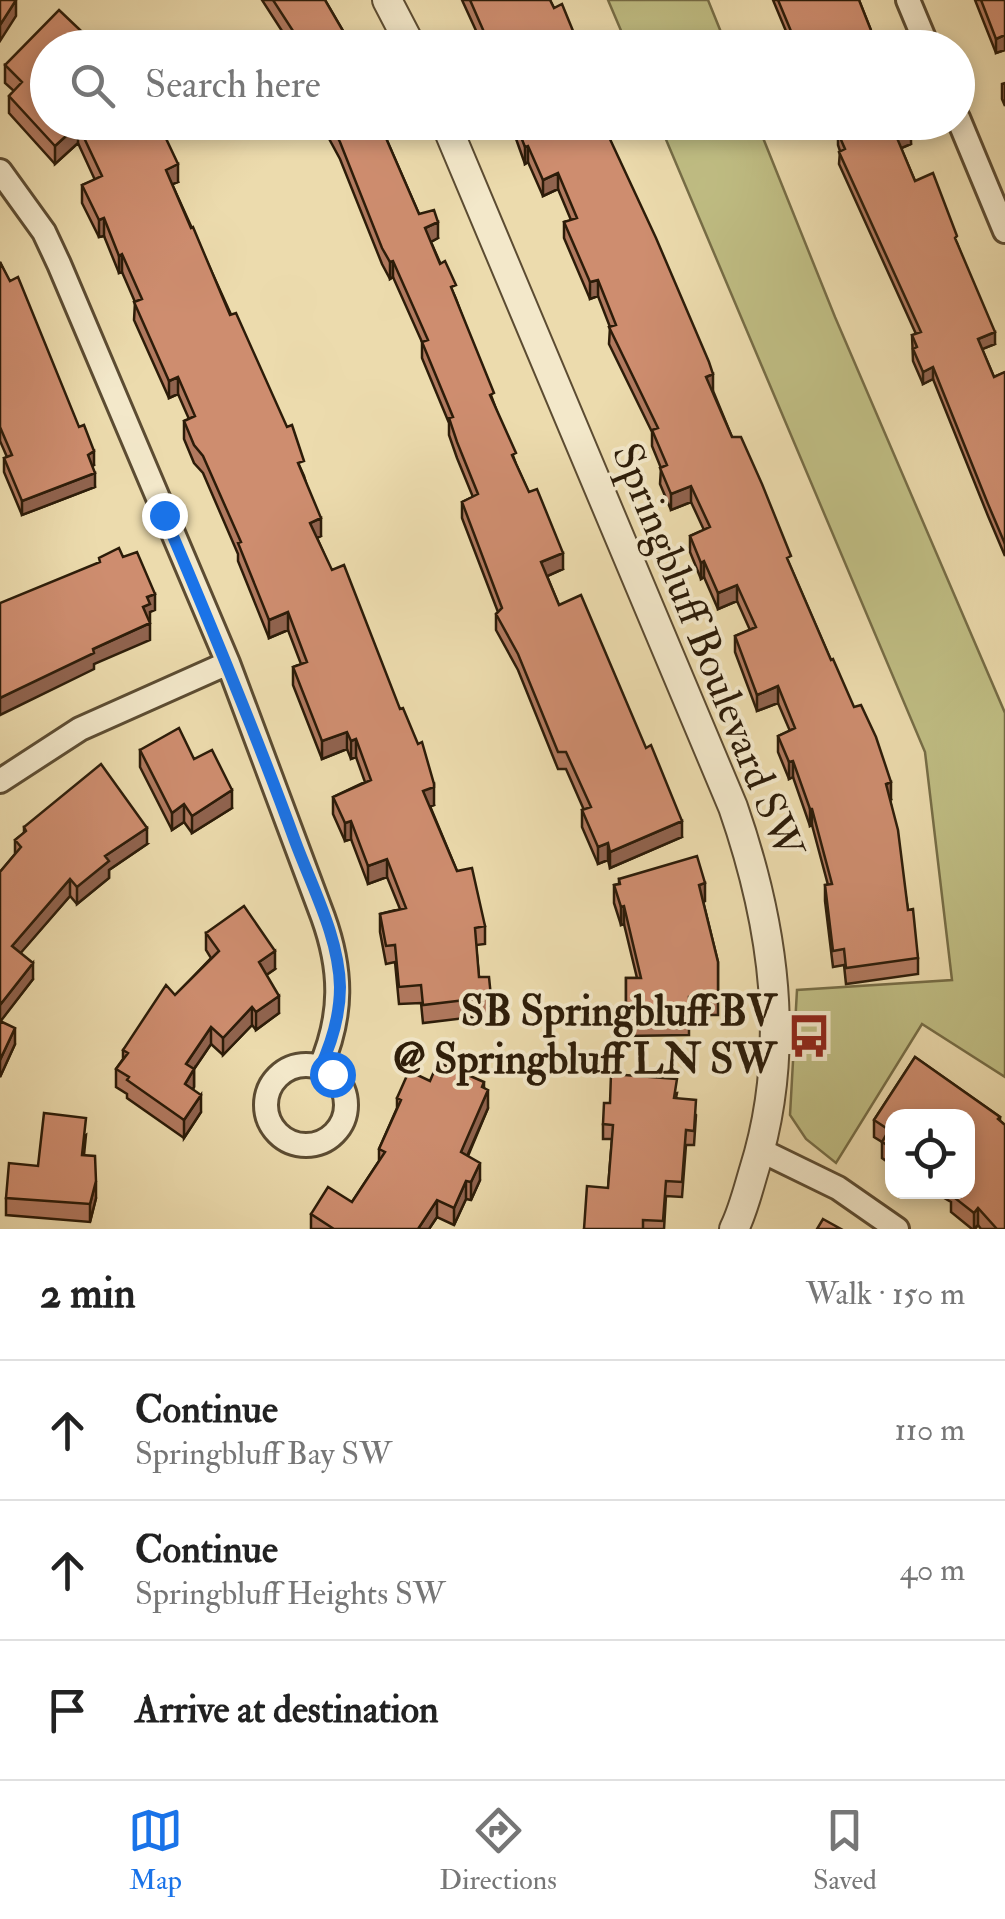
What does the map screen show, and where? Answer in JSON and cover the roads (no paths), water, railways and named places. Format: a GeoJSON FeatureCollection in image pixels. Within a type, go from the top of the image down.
{"type":"FeatureCollection","features":[{"type":"Feature","properties":{"kind":"street"},"geometry":{"type":"LineString","coordinates":[[387,0],[403,30]]}},
{"type":"Feature","properties":{"kind":"street"},"geometry":{"type":"LineString","coordinates":[[908,0],[920,30]]}},
{"type":"Feature","properties":{"kind":"street","name":"Springbluff Boulevard SW"},"geometry":{"type":"LineString","coordinates":[[453,140],[733,807],[762,900],[776,997],[772,1079],[760,1150],[734,1229]]}},
{"type":"Feature","properties":{"kind":"street"},"geometry":{"type":"LineString","coordinates":[[967,140],[1005,231]]}},
{"type":"Feature","properties":{"kind":"street"},"geometry":{"type":"LineString","coordinates":[[0,171],[24,200],[51,248],[228,663],[332,942],[340,985],[339,1006],[332,1042],[320,1068]]}},
{"type":"Feature","properties":{"kind":"street"},"geometry":{"type":"LineString","coordinates":[[0,781],[80,730],[228,663]]}},
{"type":"Feature","properties":{"kind":"street"},"geometry":{"type":"LineString","coordinates":[[760,1150],[838,1188],[897,1229]]}},
{"type":"Feature","properties":{"kind":"place","name":"SB Springbluff BV @ Springbluff LN SW"},"geometry":{"type":"Point","coordinates":[809,1036]}}]}
